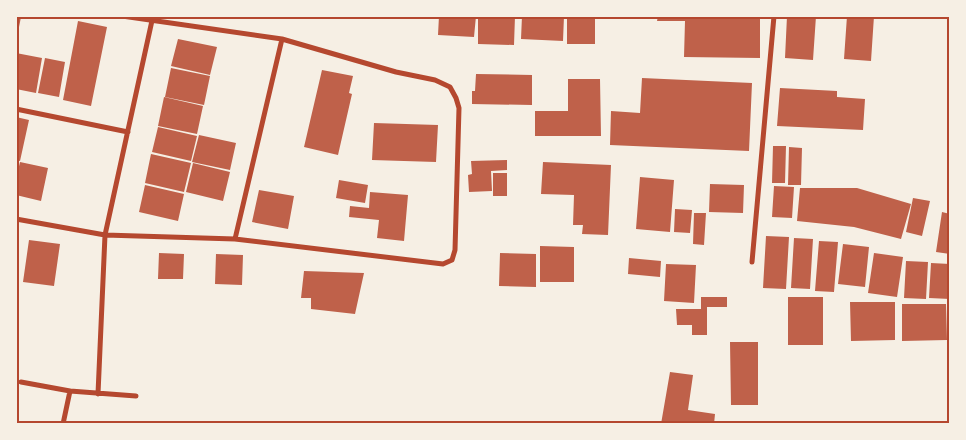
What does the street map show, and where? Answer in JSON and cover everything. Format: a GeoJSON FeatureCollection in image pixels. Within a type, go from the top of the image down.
{"type":"FeatureCollection","features":[{"type":"Feature","properties":{"kind":"street"},"geometry":{"type":"LineString","coordinates":[[16,219],[105,235],[235,239],[443,264],[452,260],[455,250],[459,108],[450,87],[435,80],[396,72],[282,40],[122,16]]}},
{"type":"Feature","properties":{"kind":"street"},"geometry":{"type":"LineString","coordinates":[[752,262],[774,16]]}},
{"type":"Feature","properties":{"kind":"street"},"geometry":{"type":"LineString","coordinates":[[98,394],[105,235],[152,19]]}},
{"type":"Feature","properties":{"kind":"street"},"geometry":{"type":"LineString","coordinates":[[235,239],[282,40]]}},
{"type":"Feature","properties":{"kind":"street"},"geometry":{"type":"LineString","coordinates":[[16,110],[128,132]]}},
{"type":"Feature","properties":{"kind":"street"},"geometry":{"type":"LineString","coordinates":[[21,382],[70,391],[136,396]]}},
{"type":"Feature","properties":{"kind":"street"},"geometry":{"type":"LineString","coordinates":[[63,424],[70,391]]}},
{"type":"Feature","properties":{"kind":"building"},"geometry":{"type":"Polygon","coordinates":[[[16,16],[21,17],[17,37],[16,37],[16,16]]]}},
{"type":"Feature","properties":{"kind":"building"},"geometry":{"type":"Polygon","coordinates":[[[439,16],[476,16],[474,37],[438,35],[439,16]]]}},
{"type":"Feature","properties":{"kind":"building"},"geometry":{"type":"Polygon","coordinates":[[[478,16],[515,16],[514,45],[478,44],[478,16]]]}},
{"type":"Feature","properties":{"kind":"building"},"geometry":{"type":"Polygon","coordinates":[[[522,16],[564,16],[563,41],[521,39],[522,16]]]}},
{"type":"Feature","properties":{"kind":"building"},"geometry":{"type":"Polygon","coordinates":[[[567,16],[595,16],[595,44],[567,44],[567,16]]]}},
{"type":"Feature","properties":{"kind":"building"},"geometry":{"type":"Polygon","coordinates":[[[658,16],[760,16],[760,58],[684,57],[685,21],[657,21],[658,16]]]}},
{"type":"Feature","properties":{"kind":"building"},"geometry":{"type":"Polygon","coordinates":[[[787,16],[816,16],[813,60],[785,58],[787,16]]]}},
{"type":"Feature","properties":{"kind":"building"},"geometry":{"type":"Polygon","coordinates":[[[847,16],[874,16],[871,61],[844,59],[847,16]]]}},
{"type":"Feature","properties":{"kind":"building"},"geometry":{"type":"Polygon","coordinates":[[[78,21],[107,27],[91,106],[63,100],[78,21]]]}},
{"type":"Feature","properties":{"kind":"building"},"geometry":{"type":"Polygon","coordinates":[[[178,39],[217,47],[210,75],[171,66],[178,39]]]}},
{"type":"Feature","properties":{"kind":"building"},"geometry":{"type":"Polygon","coordinates":[[[16,53],[42,58],[36,93],[16,89],[16,53]]]}},
{"type":"Feature","properties":{"kind":"building"},"geometry":{"type":"Polygon","coordinates":[[[45,58],[65,62],[59,97],[38,93],[45,58]]]}},
{"type":"Feature","properties":{"kind":"building"},"geometry":{"type":"Polygon","coordinates":[[[171,68],[210,76],[204,105],[165,97],[171,68]]]}},
{"type":"Feature","properties":{"kind":"building"},"geometry":{"type":"Polygon","coordinates":[[[322,70],[353,76],[349,93],[352,94],[338,155],[304,147],[322,70]]]}},
{"type":"Feature","properties":{"kind":"building"},"geometry":{"type":"Polygon","coordinates":[[[476,74],[532,75],[532,105],[472,104],[472,91],[475,91],[476,74]]]}},
{"type":"Feature","properties":{"kind":"building"},"geometry":{"type":"Polygon","coordinates":[[[642,78],[752,83],[749,151],[610,145],[611,111],[640,113],[642,78]]]}},
{"type":"Feature","properties":{"kind":"building"},"geometry":{"type":"Polygon","coordinates":[[[568,79],[600,79],[601,136],[535,136],[535,111],[568,111],[568,79]]]}},
{"type":"Feature","properties":{"kind":"building"},"geometry":{"type":"Polygon","coordinates":[[[780,88],[837,91],[837,97],[865,99],[863,130],[777,126],[780,88]]]}},
{"type":"Feature","properties":{"kind":"building"},"geometry":{"type":"Polygon","coordinates":[[[164,97],[203,106],[197,134],[158,126],[164,97]]]}},
{"type":"Feature","properties":{"kind":"building"},"geometry":{"type":"Polygon","coordinates":[[[16,117],[29,120],[20,161],[16,160],[16,117]]]}},
{"type":"Feature","properties":{"kind":"building"},"geometry":{"type":"Polygon","coordinates":[[[374,123],[438,125],[436,162],[372,160],[374,123]]]}},
{"type":"Feature","properties":{"kind":"building"},"geometry":{"type":"Polygon","coordinates":[[[158,127],[197,136],[191,161],[152,152],[158,127]]]}},
{"type":"Feature","properties":{"kind":"building"},"geometry":{"type":"Polygon","coordinates":[[[199,135],[236,143],[230,170],[192,162],[199,135]]]}},
{"type":"Feature","properties":{"kind":"building"},"geometry":{"type":"Polygon","coordinates":[[[773,146],[786,146],[785,183],[772,183],[773,146]]]}},
{"type":"Feature","properties":{"kind":"building"},"geometry":{"type":"Polygon","coordinates":[[[789,147],[802,148],[801,185],[788,185],[789,147]]]}},
{"type":"Feature","properties":{"kind":"building"},"geometry":{"type":"Polygon","coordinates":[[[151,154],[191,163],[184,192],[145,183],[151,154]]]}},
{"type":"Feature","properties":{"kind":"building"},"geometry":{"type":"Polygon","coordinates":[[[507,160],[507,170],[491,171],[492,191],[469,192],[468,175],[472,174],[471,161],[507,160]]]}},
{"type":"Feature","properties":{"kind":"building"},"geometry":{"type":"Polygon","coordinates":[[[20,162],[48,168],[41,201],[16,195],[16,179],[20,162]]]}},
{"type":"Feature","properties":{"kind":"building"},"geometry":{"type":"Polygon","coordinates":[[[543,162],[611,165],[608,235],[582,234],[583,225],[573,225],[574,195],[541,194],[543,162]]]}},
{"type":"Feature","properties":{"kind":"building"},"geometry":{"type":"Polygon","coordinates":[[[193,163],[230,172],[223,201],[186,192],[193,163]]]}},
{"type":"Feature","properties":{"kind":"building"},"geometry":{"type":"Polygon","coordinates":[[[493,173],[507,173],[507,196],[493,196],[493,173]]]}},
{"type":"Feature","properties":{"kind":"building"},"geometry":{"type":"Polygon","coordinates":[[[640,177],[674,180],[670,232],[636,229],[640,177]]]}},
{"type":"Feature","properties":{"kind":"building"},"geometry":{"type":"Polygon","coordinates":[[[339,180],[368,185],[365,203],[336,198],[339,180]]]}},
{"type":"Feature","properties":{"kind":"building"},"geometry":{"type":"Polygon","coordinates":[[[710,184],[744,185],[743,213],[709,212],[710,184]]]}},
{"type":"Feature","properties":{"kind":"building"},"geometry":{"type":"Polygon","coordinates":[[[145,185],[184,194],[178,221],[139,212],[145,185]]]}},
{"type":"Feature","properties":{"kind":"building"},"geometry":{"type":"Polygon","coordinates":[[[774,186],[794,187],[792,218],[772,217],[774,186]]]}},
{"type":"Feature","properties":{"kind":"building"},"geometry":{"type":"Polygon","coordinates":[[[800,188],[857,188],[911,204],[901,239],[854,227],[797,221],[800,188]]]}},
{"type":"Feature","properties":{"kind":"building"},"geometry":{"type":"Polygon","coordinates":[[[259,190],[294,196],[288,229],[252,222],[259,190]]]}},
{"type":"Feature","properties":{"kind":"building"},"geometry":{"type":"Polygon","coordinates":[[[370,192],[408,195],[404,241],[377,238],[379,220],[349,217],[350,206],[369,208],[370,192]]]}},
{"type":"Feature","properties":{"kind":"building"},"geometry":{"type":"Polygon","coordinates":[[[913,198],[930,201],[922,236],[906,232],[913,198]]]}},
{"type":"Feature","properties":{"kind":"building"},"geometry":{"type":"Polygon","coordinates":[[[675,209],[692,210],[690,233],[674,232],[675,209]]]}},
{"type":"Feature","properties":{"kind":"building"},"geometry":{"type":"Polygon","coordinates":[[[942,212],[950,214],[950,254],[936,252],[942,212]]]}},
{"type":"Feature","properties":{"kind":"building"},"geometry":{"type":"Polygon","coordinates":[[[694,213],[706,213],[704,245],[693,244],[694,213]]]}},
{"type":"Feature","properties":{"kind":"building"},"geometry":{"type":"Polygon","coordinates":[[[766,236],[789,237],[786,289],[763,288],[766,236]]]}},
{"type":"Feature","properties":{"kind":"building"},"geometry":{"type":"Polygon","coordinates":[[[794,238],[813,239],[810,289],[791,288],[794,238]]]}},
{"type":"Feature","properties":{"kind":"building"},"geometry":{"type":"Polygon","coordinates":[[[29,240],[60,244],[54,286],[23,282],[29,240]]]}},
{"type":"Feature","properties":{"kind":"building"},"geometry":{"type":"Polygon","coordinates":[[[819,241],[838,242],[834,292],[815,291],[819,241]]]}},
{"type":"Feature","properties":{"kind":"building"},"geometry":{"type":"Polygon","coordinates":[[[843,244],[869,247],[865,287],[838,284],[843,244]]]}},
{"type":"Feature","properties":{"kind":"building"},"geometry":{"type":"Polygon","coordinates":[[[540,246],[574,247],[574,282],[540,282],[540,246]]]}},
{"type":"Feature","properties":{"kind":"building"},"geometry":{"type":"Polygon","coordinates":[[[159,253],[184,254],[183,279],[158,279],[159,253]]]}},
{"type":"Feature","properties":{"kind":"building"},"geometry":{"type":"Polygon","coordinates":[[[500,253],[536,254],[536,287],[499,286],[500,253]]]}},
{"type":"Feature","properties":{"kind":"building"},"geometry":{"type":"Polygon","coordinates":[[[874,253],[903,257],[897,297],[868,293],[874,253]]]}},
{"type":"Feature","properties":{"kind":"building"},"geometry":{"type":"Polygon","coordinates":[[[216,254],[243,255],[242,285],[215,284],[216,254]]]}},
{"type":"Feature","properties":{"kind":"building"},"geometry":{"type":"Polygon","coordinates":[[[629,258],[661,261],[660,277],[628,274],[629,258]]]}},
{"type":"Feature","properties":{"kind":"building"},"geometry":{"type":"Polygon","coordinates":[[[906,261],[928,262],[926,299],[904,298],[906,261]]]}},
{"type":"Feature","properties":{"kind":"building"},"geometry":{"type":"Polygon","coordinates":[[[931,263],[950,264],[950,299],[929,298],[931,263]]]}},
{"type":"Feature","properties":{"kind":"building"},"geometry":{"type":"Polygon","coordinates":[[[666,264],[696,265],[694,303],[664,301],[666,264]]]}},
{"type":"Feature","properties":{"kind":"building"},"geometry":{"type":"Polygon","coordinates":[[[304,271],[364,273],[355,314],[311,309],[311,298],[301,298],[304,271]]]}},
{"type":"Feature","properties":{"kind":"building"},"geometry":{"type":"Polygon","coordinates":[[[701,297],[727,297],[727,307],[707,307],[707,335],[692,335],[692,325],[677,325],[676,309],[701,309],[701,297]]]}},
{"type":"Feature","properties":{"kind":"building"},"geometry":{"type":"Polygon","coordinates":[[[788,297],[823,297],[823,345],[788,345],[788,297]]]}},
{"type":"Feature","properties":{"kind":"building"},"geometry":{"type":"Polygon","coordinates":[[[850,302],[895,302],[895,340],[851,341],[850,302]]]}},
{"type":"Feature","properties":{"kind":"building"},"geometry":{"type":"Polygon","coordinates":[[[902,304],[946,304],[947,340],[902,341],[902,304]]]}},
{"type":"Feature","properties":{"kind":"building"},"geometry":{"type":"Polygon","coordinates":[[[730,342],[758,342],[758,405],[731,405],[730,342]]]}},
{"type":"Feature","properties":{"kind":"building"},"geometry":{"type":"Polygon","coordinates":[[[670,372],[693,375],[688,410],[715,414],[714,424],[661,424],[670,372]]]}}]}
